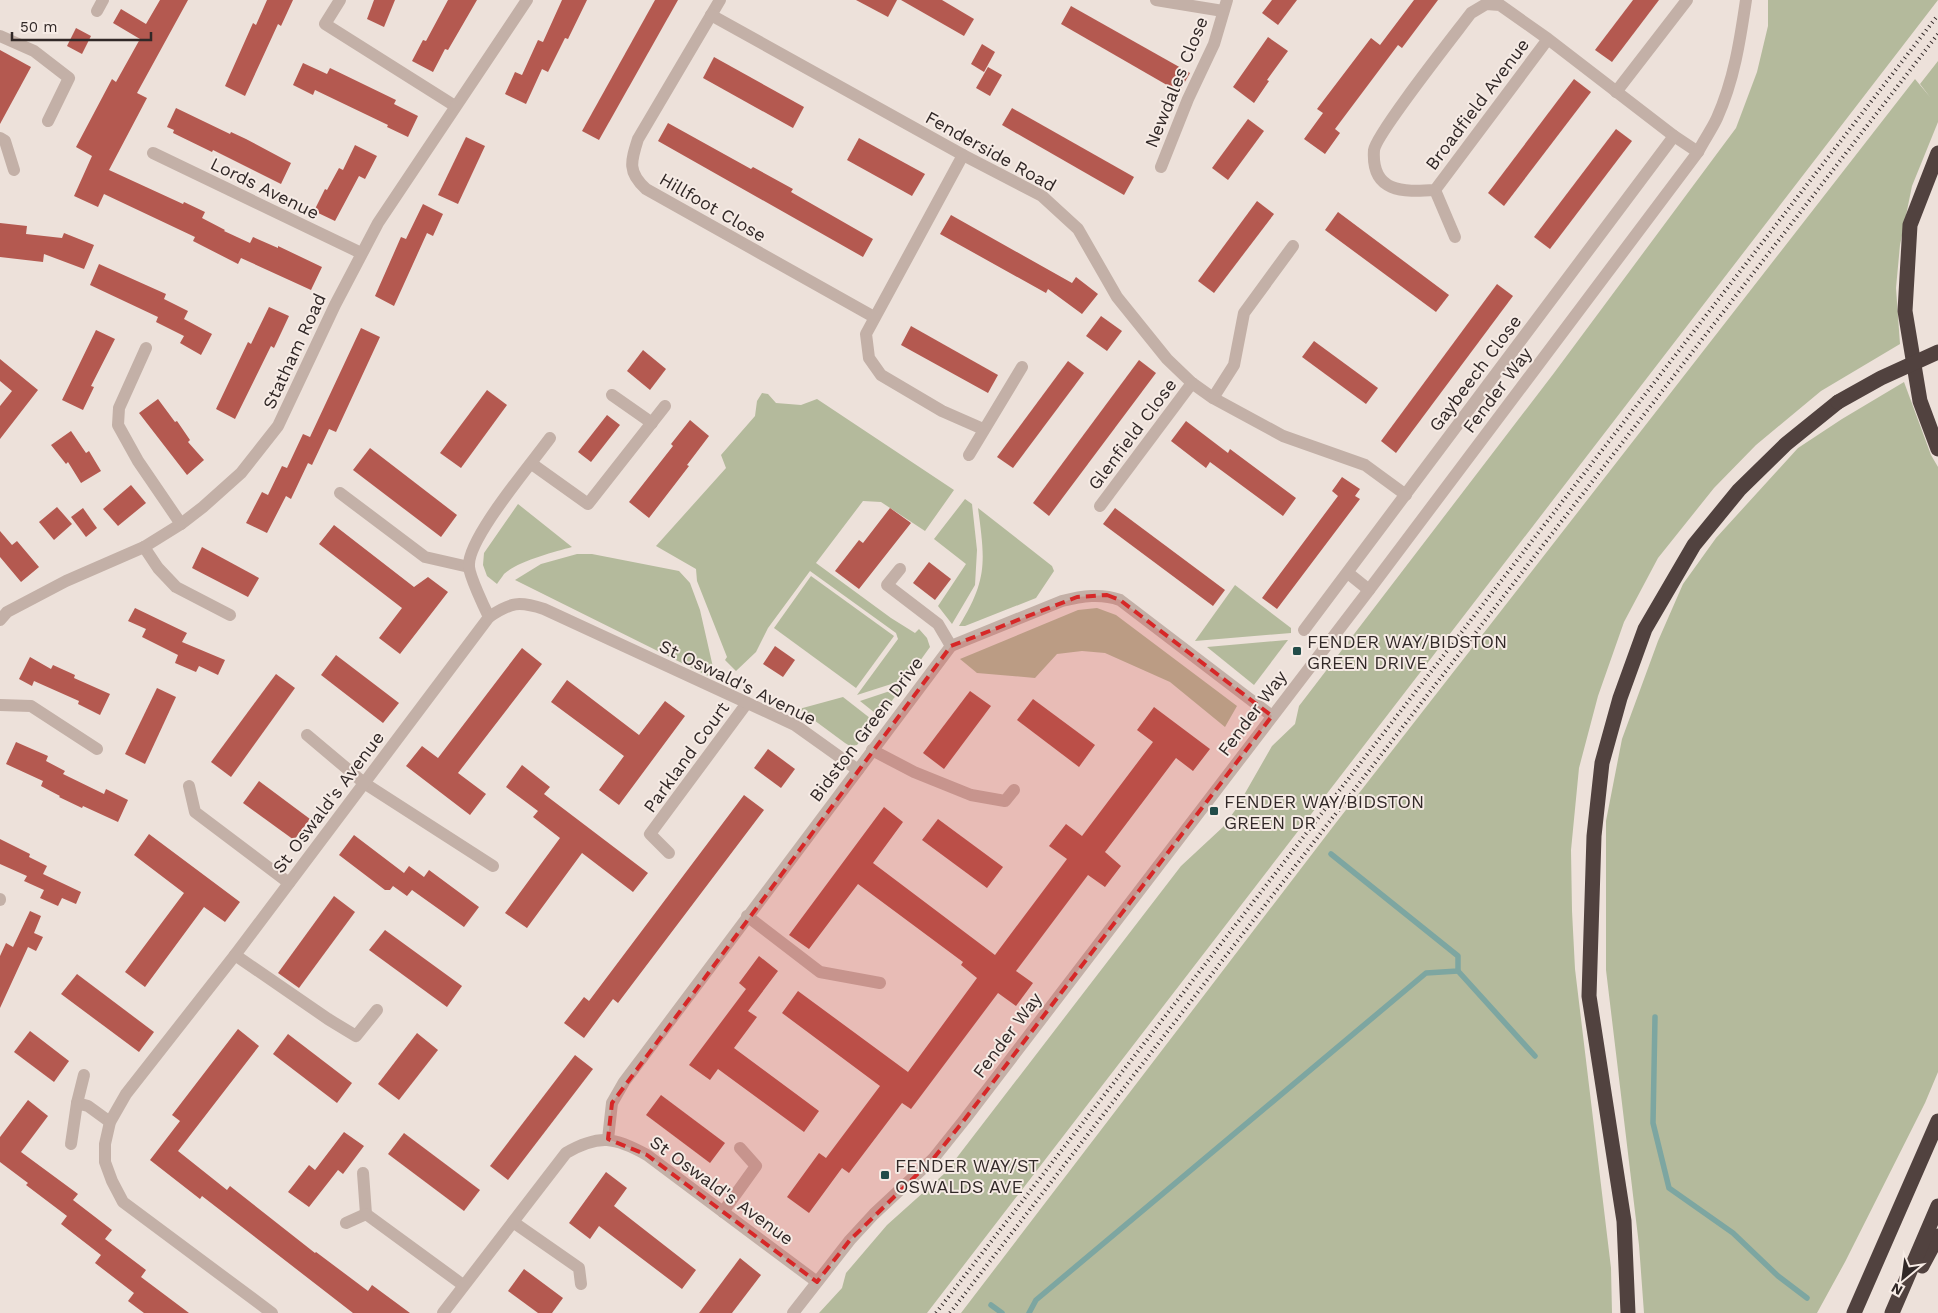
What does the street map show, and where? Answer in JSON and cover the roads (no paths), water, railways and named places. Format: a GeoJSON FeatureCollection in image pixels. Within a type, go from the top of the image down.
{"type":"FeatureCollection","features":[{"type":"Feature","properties":{"kind":"highway"},"geometry":{"type":"LineString","coordinates":[[1938,153],[1910,225],[1905,311],[1920,401],[1938,449]]}},
{"type":"Feature","properties":{"kind":"highway"},"geometry":{"type":"LineString","coordinates":[[1628,1313],[1624,1221],[1589,996],[1594,836],[1602,762],[1620,698],[1645,629],[1694,545],[1739,490],[1786,444],[1838,402],[1881,378],[1938,352]]}},
{"type":"Feature","properties":{"kind":"highway"},"geometry":{"type":"LineString","coordinates":[[1854,1313],[1938,1121]]}},
{"type":"Feature","properties":{"kind":"highway"},"geometry":{"type":"LineString","coordinates":[[1894,1313],[1938,1206]]}},
{"type":"Feature","properties":{"kind":"highway"},"geometry":{"type":"LineString","coordinates":[[1894,1313],[1938,1236]]}},
{"type":"Feature","properties":{"kind":"street"},"geometry":{"type":"LineString","coordinates":[[340,0],[326,24],[455,106]]}},
{"type":"Feature","properties":{"kind":"street","name":"Statham Road"},"geometry":{"type":"LineString","coordinates":[[2,612],[66,581],[144,547],[181,524],[241,473],[278,426],[361,253],[406,178],[527,0]]}},
{"type":"Feature","properties":{"kind":"street","name":"Hillfoot Close"},"geometry":{"type":"LineString","coordinates":[[720,0],[638,139],[631,159],[633,172],[638,182],[654,194],[874,317]]}},
{"type":"Feature","properties":{"kind":"street","name":"Newdales Close"},"geometry":{"type":"LineString","coordinates":[[1156,0],[1225,5],[1214,44],[1188,99],[1161,167]]}},
{"type":"Feature","properties":{"kind":"street"},"geometry":{"type":"LineString","coordinates":[[1616,92],[1687,0]]}},
{"type":"Feature","properties":{"kind":"street","name":"Fender Way"},"geometry":{"type":"LineString","coordinates":[[794,1313],[850,1240],[874,1214],[933,1159],[1369,590],[1698,152],[1716,120],[1725,99],[1739,52],[1746,0]]}},
{"type":"Feature","properties":{"kind":"street","name":"Broadfield Avenue"},"geometry":{"type":"LineString","coordinates":[[1435,190],[1402,191],[1390,187],[1380,178],[1376,168],[1374,148],[1390,122],[1471,13],[1486,4],[1502,3],[1616,92],[1698,152]]}},
{"type":"Feature","properties":{"kind":"street","name":"Fenderside Road"},"geometry":{"type":"LineString","coordinates":[[712,15],[963,155],[1042,196],[1078,229],[1116,297],[1167,359],[1192,383],[1213,398],[1283,436],[1365,465],[1406,495]]}},
{"type":"Feature","properties":{"kind":"street"},"geometry":{"type":"LineString","coordinates":[[0,36],[34,51],[70,78],[48,121]]}},
{"type":"Feature","properties":{"kind":"street","name":"Broadfield Avenue"},"geometry":{"type":"LineString","coordinates":[[1435,190],[1548,39]]}},
{"type":"Feature","properties":{"kind":"street","name":"Gaybeech Close"},"geometry":{"type":"LineString","coordinates":[[1304,630],[1674,136]]}},
{"type":"Feature","properties":{"kind":"street"},"geometry":{"type":"LineString","coordinates":[[0,138],[5,141],[14,170]]}},
{"type":"Feature","properties":{"kind":"street","name":"Lords Avenue"},"geometry":{"type":"LineString","coordinates":[[154,153],[361,253]]}},
{"type":"Feature","properties":{"kind":"street"},"geometry":{"type":"LineString","coordinates":[[963,155],[866,334],[868,358],[881,375],[942,411],[983,430]]}},
{"type":"Feature","properties":{"kind":"street","name":"Broadfield Avenue"},"geometry":{"type":"LineString","coordinates":[[1435,190],[1456,237]]}},
{"type":"Feature","properties":{"kind":"street"},"geometry":{"type":"LineString","coordinates":[[1213,398],[1234,365],[1244,313],[1293,246]]}},
{"type":"Feature","properties":{"kind":"street"},"geometry":{"type":"LineString","coordinates":[[146,348],[119,408],[118,425],[138,461],[181,524]]}},
{"type":"Feature","properties":{"kind":"street"},"geometry":{"type":"LineString","coordinates":[[969,455],[1022,367]]}},
{"type":"Feature","properties":{"kind":"street","name":"Glenfield Close"},"geometry":{"type":"LineString","coordinates":[[1100,506],[1192,383]]}},
{"type":"Feature","properties":{"kind":"street"},"geometry":{"type":"LineString","coordinates":[[612,395],[652,423]]}},
{"type":"Feature","properties":{"kind":"street"},"geometry":{"type":"LineString","coordinates":[[532,464],[588,504],[665,406]]}},
{"type":"Feature","properties":{"kind":"street"},"geometry":{"type":"LineString","coordinates":[[489,617],[469,567],[476,544],[487,522],[550,438]]}},
{"type":"Feature","properties":{"kind":"street"},"geometry":{"type":"LineString","coordinates":[[340,493],[425,557],[469,567]]}},
{"type":"Feature","properties":{"kind":"street"},"geometry":{"type":"LineString","coordinates":[[144,547],[158,568],[176,587],[230,615]]}},
{"type":"Feature","properties":{"kind":"street"},"geometry":{"type":"LineString","coordinates":[[900,569],[887,585],[938,624],[951,646],[1062,601],[1077,597],[1107,595],[1120,600],[1272,716]]}},
{"type":"Feature","properties":{"kind":"street"},"geometry":{"type":"LineString","coordinates":[[1348,573],[1369,590]]}},
{"type":"Feature","properties":{"kind":"street","name":"St Oswald's Avenue"},"geometry":{"type":"LineString","coordinates":[[272,1313],[123,1202],[105,1162],[105,1144],[110,1122],[126,1094],[290,883],[489,617],[504,607],[524,603],[544,609],[795,725],[858,770]]}},
{"type":"Feature","properties":{"kind":"street","name":"Bidston Green Drive"},"geometry":{"type":"LineString","coordinates":[[608,1139],[612,1102],[624,1082],[951,646]]}},
{"type":"Feature","properties":{"kind":"street","name":"Parkland Court"},"geometry":{"type":"LineString","coordinates":[[669,853],[650,834],[747,702]]}},
{"type":"Feature","properties":{"kind":"street"},"geometry":{"type":"LineString","coordinates":[[0,705],[31,706],[97,749]]}},
{"type":"Feature","properties":{"kind":"street"},"geometry":{"type":"LineString","coordinates":[[306,734],[364,782],[493,866]]}},
{"type":"Feature","properties":{"kind":"street"},"geometry":{"type":"LineString","coordinates":[[872,750],[914,772],[971,795],[1005,801],[1014,790]]}},
{"type":"Feature","properties":{"kind":"street"},"geometry":{"type":"LineString","coordinates":[[189,786],[195,812],[290,883]]}},
{"type":"Feature","properties":{"kind":"street"},"geometry":{"type":"LineString","coordinates":[[747,916],[820,972],[880,983]]}},
{"type":"Feature","properties":{"kind":"street"},"geometry":{"type":"LineString","coordinates":[[235,955],[328,1020],[356,1036],[377,1010]]}},
{"type":"Feature","properties":{"kind":"street"},"geometry":{"type":"LineString","coordinates":[[72,1144],[77,1102],[84,1075]]}},
{"type":"Feature","properties":{"kind":"street"},"geometry":{"type":"LineString","coordinates":[[77,1102],[88,1106],[110,1122]]}},
{"type":"Feature","properties":{"kind":"street","name":"St Oswald's Avenue"},"geometry":{"type":"LineString","coordinates":[[443,1313],[566,1153],[583,1143],[608,1139],[626,1143],[647,1155],[818,1282]]}},
{"type":"Feature","properties":{"kind":"street"},"geometry":{"type":"LineString","coordinates":[[724,1212],[756,1166],[740,1148]]}},
{"type":"Feature","properties":{"kind":"street"},"geometry":{"type":"LineString","coordinates":[[363,1173],[366,1214],[464,1285]]}},
{"type":"Feature","properties":{"kind":"street"},"geometry":{"type":"LineString","coordinates":[[346,1223],[366,1214]]}},
{"type":"Feature","properties":{"kind":"street"},"geometry":{"type":"LineString","coordinates":[[513,1222],[579,1268],[581,1284]]}},
{"type":"Feature","properties":{"kind":"waterway"},"geometry":{"type":"LineString","coordinates":[[1029,1313],[1036,1300],[1426,973],[1458,971],[1458,956],[1331,854]]}},
{"type":"Feature","properties":{"kind":"waterway"},"geometry":{"type":"LineString","coordinates":[[1458,971],[1535,1056]]}},
{"type":"Feature","properties":{"kind":"waterway"},"geometry":{"type":"LineString","coordinates":[[1655,1017],[1653,1123],[1669,1188],[1733,1233],[1778,1276],[1807,1298]]}},
{"type":"Feature","properties":{"kind":"waterway"},"geometry":{"type":"LineString","coordinates":[[991,1305],[1002,1313]]}},
{"type":"Feature","properties":{"kind":"railway"},"geometry":{"type":"LineString","coordinates":[[936,1313],[1938,15]]}},
{"type":"Feature","properties":{"kind":"railway"},"geometry":{"type":"LineString","coordinates":[[950,1313],[1938,34]]}},
{"type":"Feature","properties":{"kind":"place","name":"FENDER WAY/BIDSTON GREEN DRIVE"},"geometry":{"type":"Point","coordinates":[1297,651]}},
{"type":"Feature","properties":{"kind":"place","name":"FENDER WAY/BIDSTON GREEN DR"},"geometry":{"type":"Point","coordinates":[1214,811]}},
{"type":"Feature","properties":{"kind":"place","name":"FENDER WAY/ST OSWALDS AVE"},"geometry":{"type":"Point","coordinates":[885,1175]}}]}
